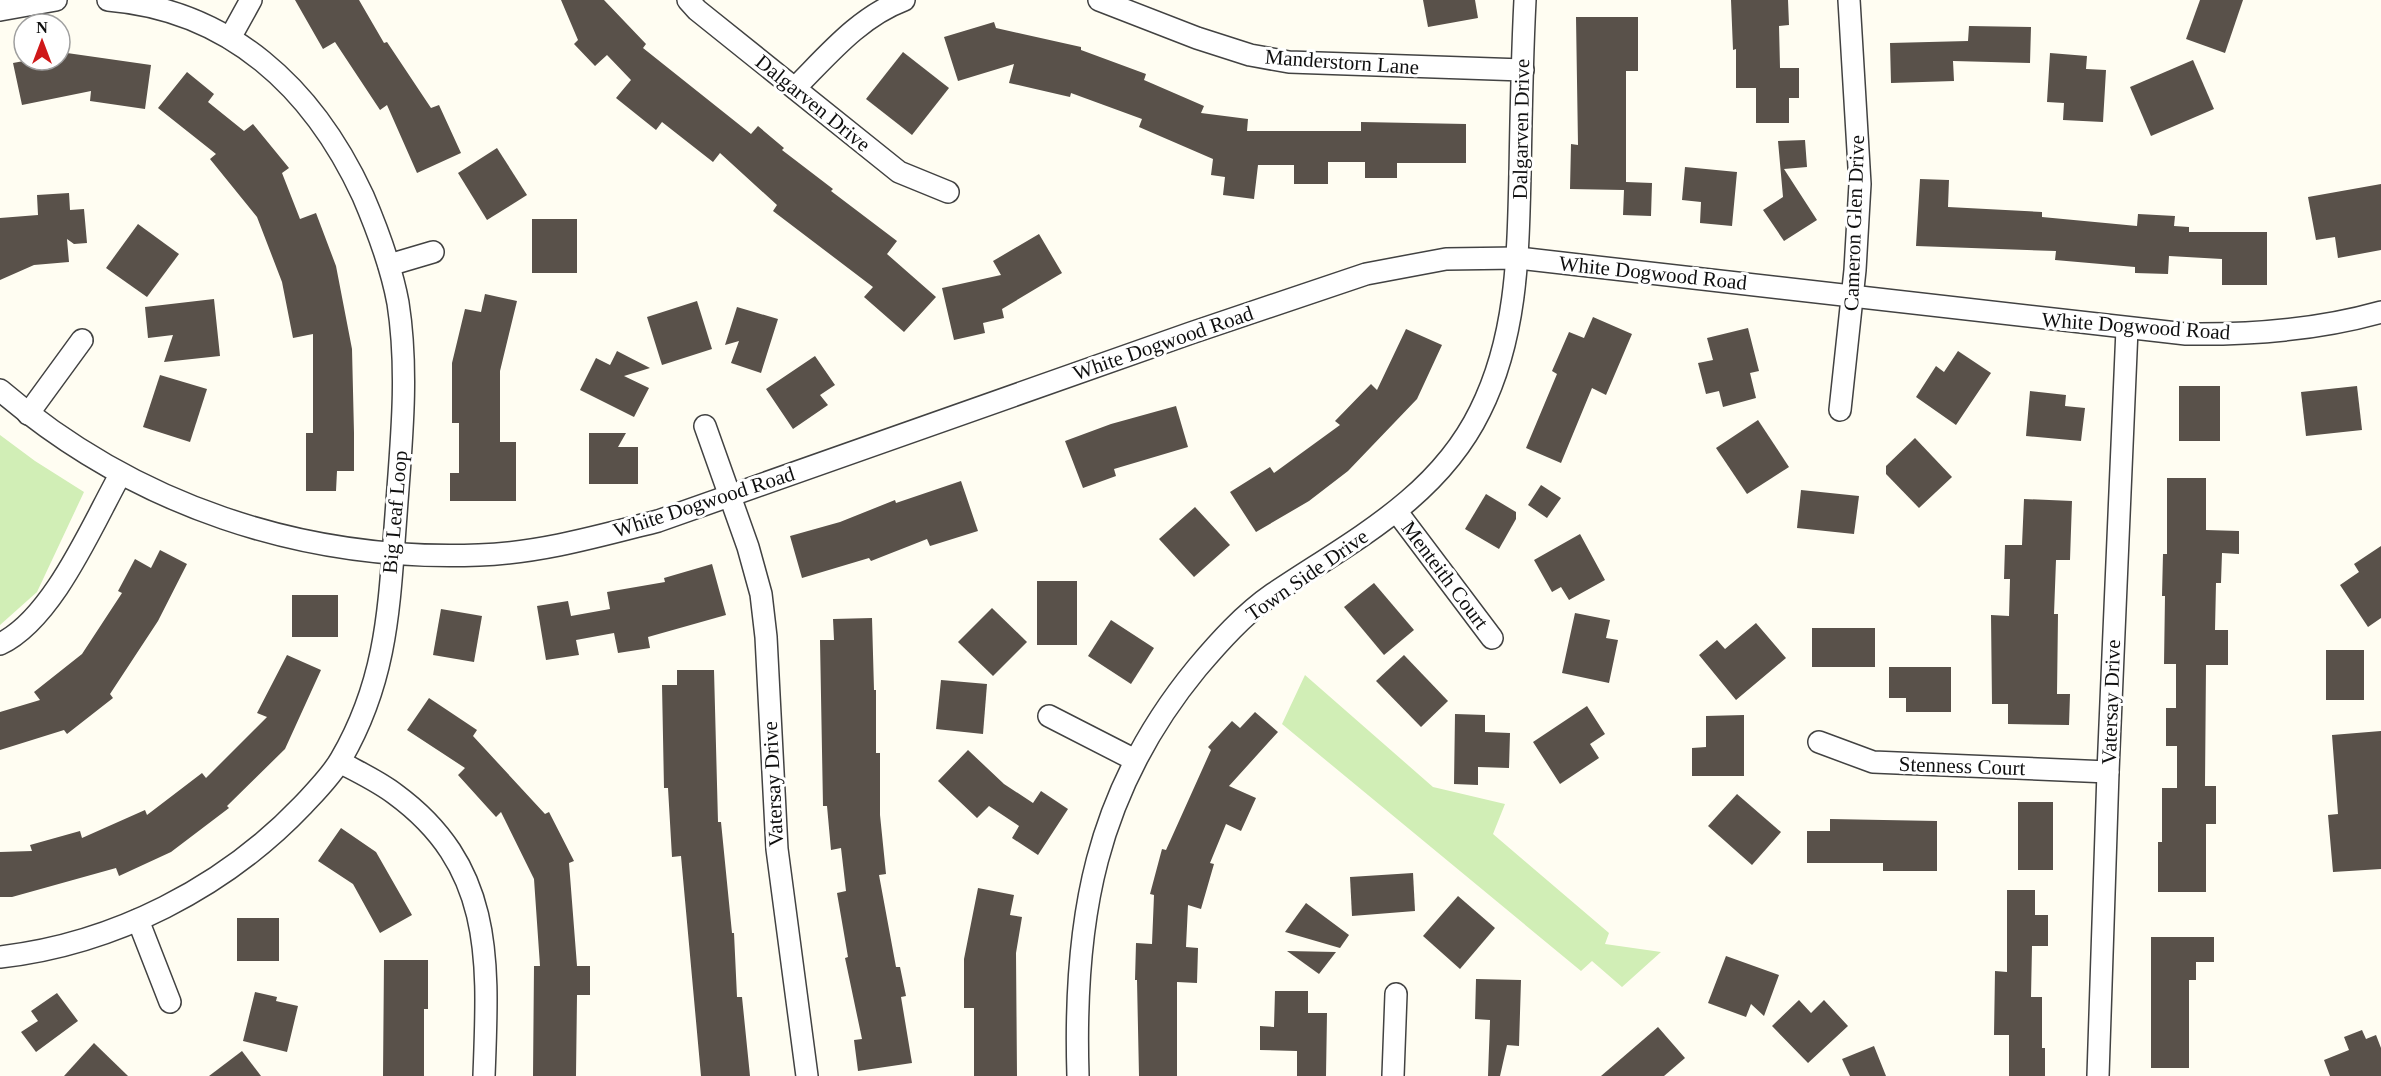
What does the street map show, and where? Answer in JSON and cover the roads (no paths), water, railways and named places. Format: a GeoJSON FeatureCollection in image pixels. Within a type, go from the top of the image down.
{"type":"FeatureCollection","features":[{"type":"Feature","properties":{"kind":"street"},"geometry":{"type":"LineString","coordinates":[[0,10],[56,0]]}},
{"type":"Feature","properties":{"kind":"street","name":"Big Leaf Loop"},"geometry":{"type":"LineString","coordinates":[[0,957],[85,939],[138,920],[201,887],[253,852],[292,816],[340,762],[362,717],[381,662],[393,554],[404,365],[398,302],[389,265],[372,217],[328,130],[307,103],[263,62],[230,38],[171,12],[108,0]]}},
{"type":"Feature","properties":{"kind":"street"},"geometry":{"type":"LineString","coordinates":[[230,38],[251,0]]}},
{"type":"Feature","properties":{"kind":"street","name":"Dalgarven Drive"},"geometry":{"type":"LineString","coordinates":[[688,0],[697,10],[898,172],[948,192]]}},
{"type":"Feature","properties":{"kind":"street"},"geometry":{"type":"LineString","coordinates":[[795,88],[853,31],[880,11],[904,0]]}},
{"type":"Feature","properties":{"kind":"street","name":"Manderstorn Lane"},"geometry":{"type":"LineString","coordinates":[[1099,0],[1197,38],[1250,55],[1289,62],[1523,70]]}},
{"type":"Feature","properties":{"kind":"street","name":"Dalgarven Drive"},"geometry":{"type":"LineString","coordinates":[[1518,258],[1525,0]]}},
{"type":"Feature","properties":{"kind":"street","name":"Cameron Glen Drive"},"geometry":{"type":"LineString","coordinates":[[1840,410],[1852,297],[1860,184],[1849,0]]}},
{"type":"Feature","properties":{"kind":"street"},"geometry":{"type":"LineString","coordinates":[[389,265],[434,252]]}},
{"type":"Feature","properties":{"kind":"street","name":"White Dogwood Road"},"geometry":{"type":"LineString","coordinates":[[0,390],[28,414],[120,475],[181,502],[265,531],[309,542],[393,554],[479,555],[575,542],[658,521],[1366,274],[1446,259],[1518,258],[1698,276],[1852,297],[2127,329],[2198,334],[2278,333],[2381,312]]}},
{"type":"Feature","properties":{"kind":"street","name":"Town Side Drive"},"geometry":{"type":"LineString","coordinates":[[1078,1076],[1076,998],[1087,900],[1107,828],[1135,760],[1183,686],[1238,624],[1269,597],[1397,512],[1444,465],[1479,414],[1494,382],[1508,336],[1518,258]]}},
{"type":"Feature","properties":{"kind":"street","name":"Vatersay Drive"},"geometry":{"type":"LineString","coordinates":[[2098,1076],[2108,772],[2127,329]]}},
{"type":"Feature","properties":{"kind":"street"},"geometry":{"type":"LineString","coordinates":[[28,414],[82,340]]}},
{"type":"Feature","properties":{"kind":"street","name":"Vatersay Drive"},"geometry":{"type":"LineString","coordinates":[[705,426],[748,547],[761,594],[766,637],[777,849],[807,1076]]}},
{"type":"Feature","properties":{"kind":"street"},"geometry":{"type":"LineString","coordinates":[[0,644],[27,625],[45,605],[120,475]]}},
{"type":"Feature","properties":{"kind":"street","name":"Menteith Court"},"geometry":{"type":"LineString","coordinates":[[1397,512],[1492,638]]}},
{"type":"Feature","properties":{"kind":"street"},"geometry":{"type":"LineString","coordinates":[[1049,716],[1135,760]]}},
{"type":"Feature","properties":{"kind":"street","name":"Stenness Court"},"geometry":{"type":"LineString","coordinates":[[1819,742],[1873,762],[2108,772]]}},
{"type":"Feature","properties":{"kind":"street"},"geometry":{"type":"LineString","coordinates":[[340,762],[394,793],[417,812],[449,848],[467,878],[481,922],[486,953],[484,1076]]}},
{"type":"Feature","properties":{"kind":"street"},"geometry":{"type":"LineString","coordinates":[[138,920],[170,1002]]}},
{"type":"Feature","properties":{"kind":"street"},"geometry":{"type":"LineString","coordinates":[[1393,1076],[1396,994]]}}]}
